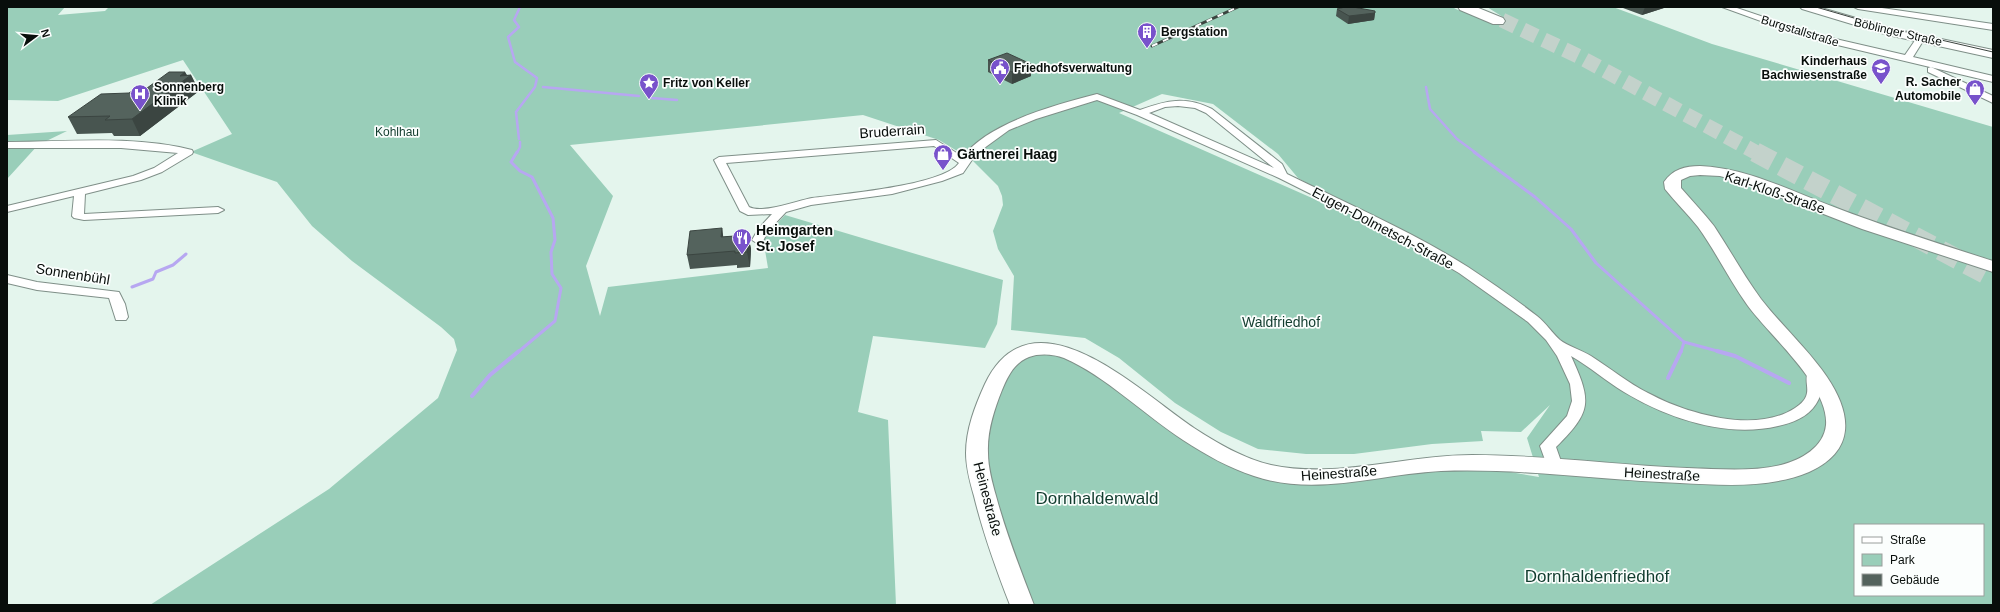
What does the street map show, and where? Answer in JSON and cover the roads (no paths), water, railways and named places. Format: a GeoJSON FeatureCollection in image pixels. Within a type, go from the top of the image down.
{"type":"FeatureCollection","features":[{"type":"Feature","properties":{"kind":"main road"},"geometry":{"type":"LineString","coordinates":[[1465,7],[1500,20],[1480,7]]}},
{"type":"Feature","properties":{"kind":"main road","name":"Böblinger Straße"},"geometry":{"type":"LineString","coordinates":[[1806,7],[1885,30],[1992,54]]}},
{"type":"Feature","properties":{"kind":"main road","name":"Karl-Kloß-Straße"},"geometry":{"type":"LineString","coordinates":[[1814,373],[1758,307],[1735,276],[1705,225],[1673,189],[1672,182],[1678,175],[1689,172],[1705,171],[1743,178],[1883,231],[1993,267]]}},
{"type":"Feature","properties":{"kind":"main road","name":"Heinestraße"},"geometry":{"type":"LineString","coordinates":[[1022,605],[987,506],[977,454],[979,430],[984,408],[993,386],[1007,361],[1022,352],[1050,349],[1073,354],[1204,442],[1238,461],[1266,472],[1283,475],[1315,477],[1453,463],[1555,467],[1677,476],[1734,477],[1777,473],[1801,467],[1826,450],[1831,443],[1836,427],[1836,419],[1831,401],[1814,373]]}},
{"type":"Feature","properties":{"kind":"street","name":"Burgstallstraße"},"geometry":{"type":"LineString","coordinates":[[1726,7],[1811,36],[1993,79]]}},
{"type":"Feature","properties":{"kind":"street"},"geometry":{"type":"LineString","coordinates":[[1858,7],[1993,27]]}},
{"type":"Feature","properties":{"kind":"street"},"geometry":{"type":"LineString","coordinates":[[1908,59],[1919,41]]}},
{"type":"Feature","properties":{"kind":"street"},"geometry":{"type":"LineString","coordinates":[[1931,64],[1928,69],[1993,100]]}},
{"type":"Feature","properties":{"kind":"street","name":"Eugen-Dolmetsch-Straße"},"geometry":{"type":"LineString","coordinates":[[964,162],[972,152],[985,141],[1006,128],[1032,117],[1097,96],[1140,113],[1282,176],[1434,252],[1463,270],[1533,319],[1564,355],[1577,384],[1579,401],[1570,423],[1548,446],[1555,467]]}},
{"type":"Feature","properties":{"kind":"street","name":"Eugen-Dolmetsch-Straße"},"geometry":{"type":"LineString","coordinates":[[1140,113],[1164,104],[1178,103],[1202,108],[1278,166],[1282,176]]}},
{"type":"Feature","properties":{"kind":"street","name":"Bruderrain"},"geometry":{"type":"LineString","coordinates":[[936,143],[964,162],[959,171],[915,186],[892,191],[810,202],[782,210],[748,212],[744,208],[719,160],[936,143]]}},
{"type":"Feature","properties":{"kind":"street"},"geometry":{"type":"LineString","coordinates":[[7,145],[132,145],[171,148],[188,152],[158,170],[137,178],[7,209]]}},
{"type":"Feature","properties":{"kind":"street"},"geometry":{"type":"LineString","coordinates":[[80,192],[78,216],[84,217],[218,210]]}},
{"type":"Feature","properties":{"kind":"street","name":"Bruderrain"},"geometry":{"type":"LineString","coordinates":[[758,240],[762,230],[782,210]]}},
{"type":"Feature","properties":{"kind":"street","name":"Sonnenbühl"},"geometry":{"type":"LineString","coordinates":[[7,279],[37,286],[114,295],[119,304],[120,317]]}},
{"type":"Feature","properties":{"kind":"street","name":"Eugen-Dolmetsch-Straße"},"geometry":{"type":"LineString","coordinates":[[1556,344],[1586,358],[1629,388],[1654,402],[1683,414],[1730,423],[1775,423],[1794,416],[1809,404],[1814,395],[1814,373]]}},
{"type":"Feature","properties":{"kind":"waterway"},"geometry":{"type":"LineString","coordinates":[[519,139],[516,112],[535,87],[537,78],[515,62],[508,37],[519,27],[514,20],[520,7]]}},
{"type":"Feature","properties":{"kind":"waterway"},"geometry":{"type":"LineString","coordinates":[[543,87],[639,96]]}},
{"type":"Feature","properties":{"kind":"waterway"},"geometry":{"type":"LineString","coordinates":[[1426,87],[1430,109],[1457,139],[1476,153]]}},
{"type":"Feature","properties":{"kind":"waterway"},"geometry":{"type":"LineString","coordinates":[[652,98],[677,100]]}},
{"type":"Feature","properties":{"kind":"waterway"},"geometry":{"type":"LineString","coordinates":[[517,153],[520,147],[520,142]]}},
{"type":"Feature","properties":{"kind":"waterway"},"geometry":{"type":"LineString","coordinates":[[517,152],[511,162],[520,171],[532,177],[553,218],[555,240],[551,252],[552,274],[561,288],[555,321],[518,352]]}},
{"type":"Feature","properties":{"kind":"waterway"},"geometry":{"type":"LineString","coordinates":[[1474,152],[1535,197],[1571,229],[1596,263],[1684,342]]}},
{"type":"Feature","properties":{"kind":"waterway"},"geometry":{"type":"LineString","coordinates":[[132,287],[153,279],[156,272],[173,265],[186,254]]}},
{"type":"Feature","properties":{"kind":"waterway"},"geometry":{"type":"LineString","coordinates":[[1681,352],[1684,342]]}},
{"type":"Feature","properties":{"kind":"waterway"},"geometry":{"type":"LineString","coordinates":[[1684,342],[1721,352]]}},
{"type":"Feature","properties":{"kind":"waterway"},"geometry":{"type":"LineString","coordinates":[[472,396],[490,375],[519,351]]}},
{"type":"Feature","properties":{"kind":"waterway"},"geometry":{"type":"LineString","coordinates":[[1668,378],[1681,351]]}},
{"type":"Feature","properties":{"kind":"waterway"},"geometry":{"type":"LineString","coordinates":[[1717,351],[1735,356],[1789,383]]}},
{"type":"Feature","properties":{"kind":"tunnel"},"geometry":{"type":"LineString","coordinates":[[1502,20],[1578,56],[1757,153]]}},
{"type":"Feature","properties":{"kind":"tunnel"},"geometry":{"type":"LineString","coordinates":[[1755,152],[1993,278]]}},
{"type":"Feature","properties":{"kind":"tram line"},"geometry":{"type":"LineString","coordinates":[[1816,7],[1885,27],[1993,52]]}},
{"type":"Feature","properties":{"kind":"railway"},"geometry":{"type":"LineString","coordinates":[[1152,46],[1238,7]]}},
{"type":"Feature","properties":{"kind":"place","name":"Bergstation"},"geometry":{"type":"Point","coordinates":[1147,49]}},
{"type":"Feature","properties":{"kind":"place","name":"Friedhofsverwaltung"},"geometry":{"type":"Point","coordinates":[1000,85]}},
{"type":"Feature","properties":{"kind":"place","name":"Kinderhaus Bachwiesenstraße"},"geometry":{"type":"Point","coordinates":[1881,85]}},
{"type":"Feature","properties":{"kind":"place","name":"Fritz von Keller"},"geometry":{"type":"Point","coordinates":[649,100]}},
{"type":"Feature","properties":{"kind":"place","name":"R. Sacher Automobile"},"geometry":{"type":"Point","coordinates":[1975,106]}},
{"type":"Feature","properties":{"kind":"place","name":"Sonnenberg Klinik"},"geometry":{"type":"Point","coordinates":[140,111]}},
{"type":"Feature","properties":{"kind":"place","name":"Gärtnerei Haag"},"geometry":{"type":"Point","coordinates":[943,171]}},
{"type":"Feature","properties":{"kind":"place","name":"Heimgarten St. Josef"},"geometry":{"type":"Point","coordinates":[742,255]}},
{"type":"Feature","properties":{"kind":"park label","name":"Kohlhau"},"geometry":{"type":"Point","coordinates":[397,132]}},
{"type":"Feature","properties":{"kind":"park label","name":"Waldfriedhof"},"geometry":{"type":"Point","coordinates":[1281,322]}},
{"type":"Feature","properties":{"kind":"park label","name":"Dornhaldenwald"},"geometry":{"type":"Point","coordinates":[1097,498]}},
{"type":"Feature","properties":{"kind":"park label","name":"Dornhaldenfriedhof"},"geometry":{"type":"Point","coordinates":[1597,576]}}]}
